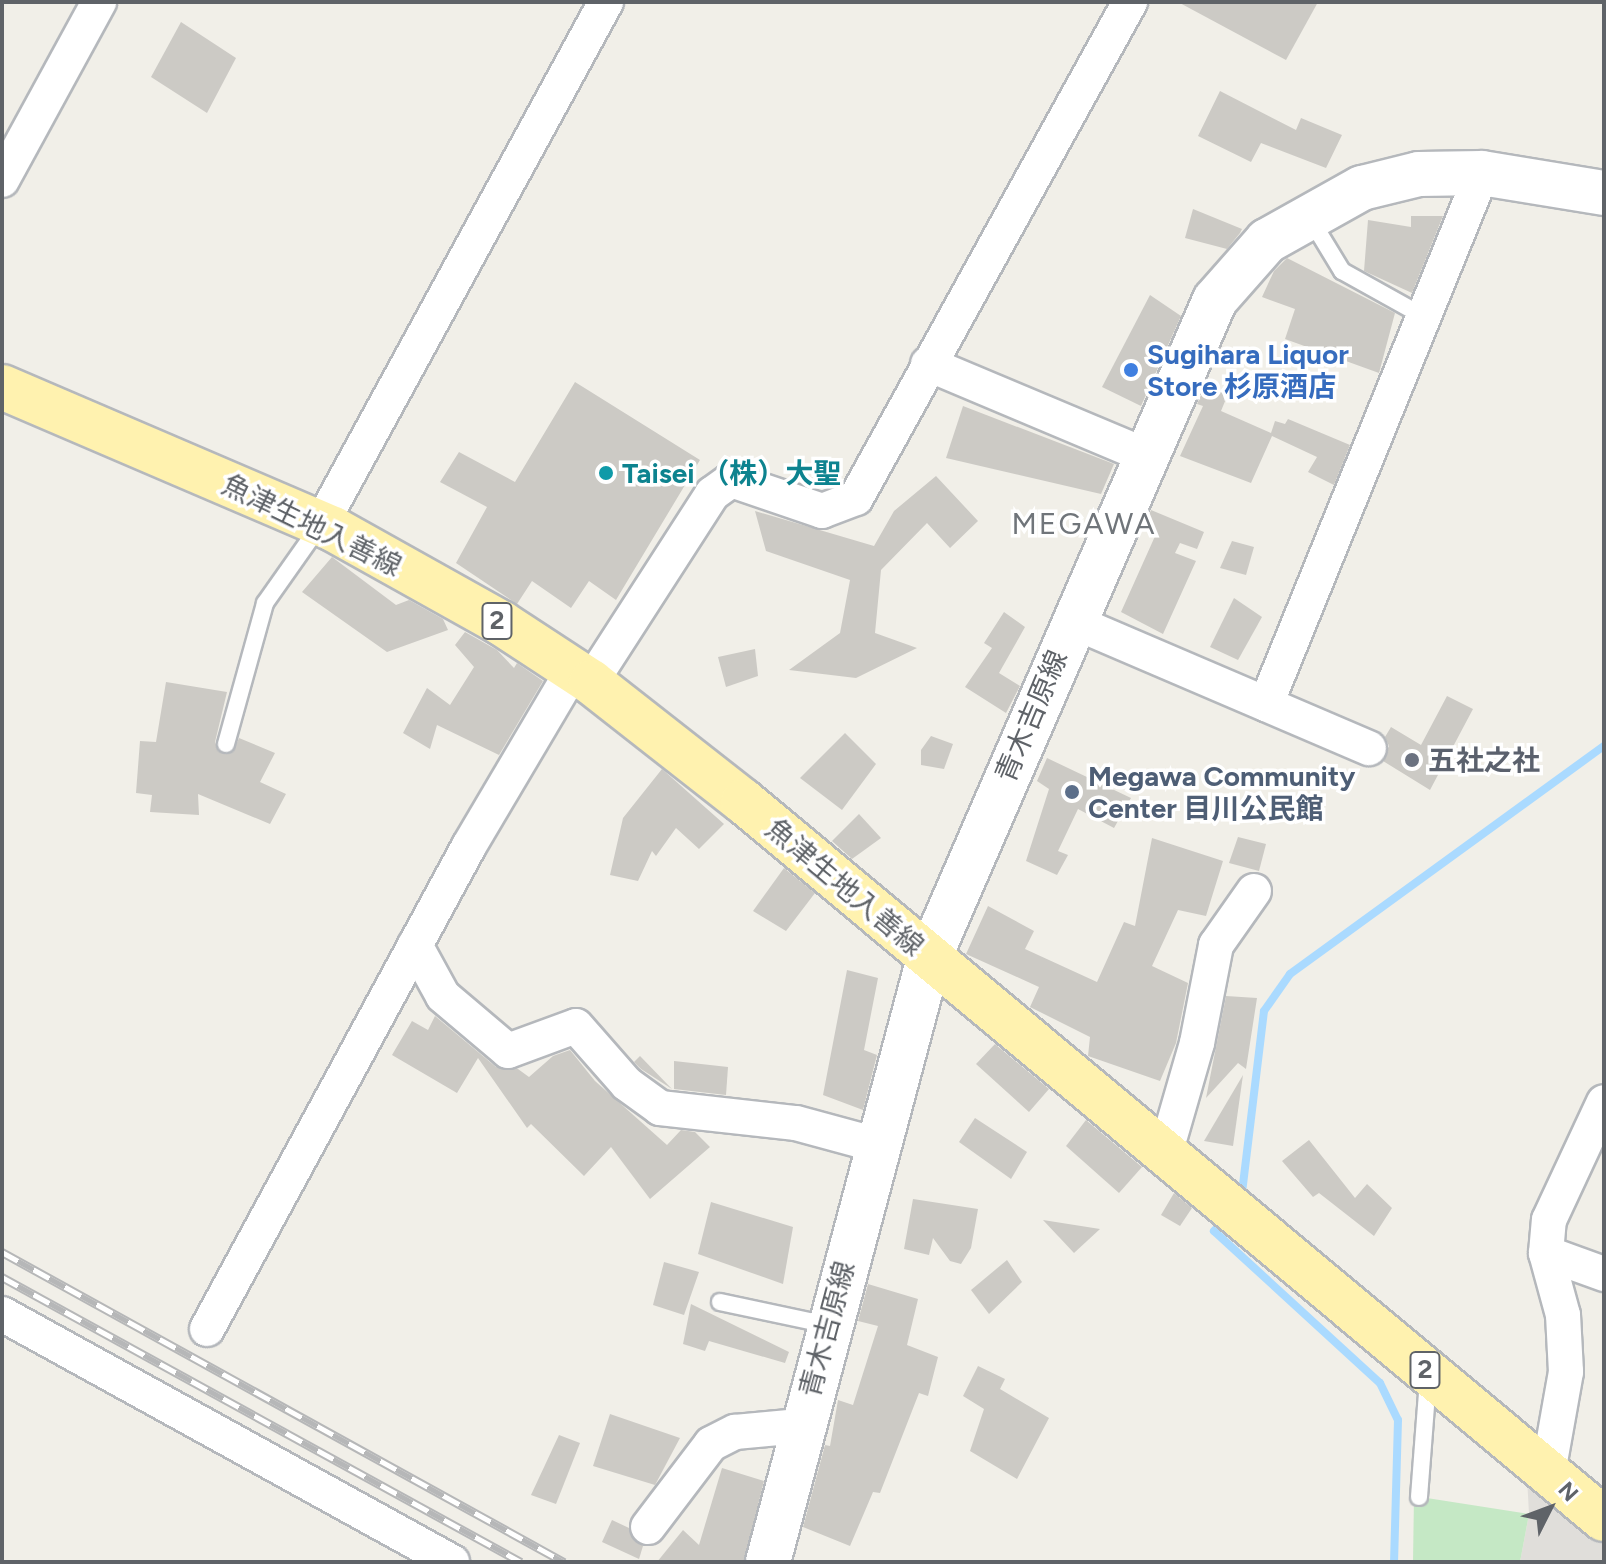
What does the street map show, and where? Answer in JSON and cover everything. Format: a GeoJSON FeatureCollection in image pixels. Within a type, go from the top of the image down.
{"type":"FeatureCollection","features":[{"type":"Feature","properties":{"kind":"main road","name":"青木吉原線"},"geometry":{"type":"LineString","coordinates":[[768,1562],[800,1426],[929,958],[1144,455],[1215,300],[1267,241],[1309,215],[1376,184],[1419,174],[1482,173],[1604,193]]}},
{"type":"Feature","properties":{"kind":"main road","name":"魚津生地入善線"},"geometry":{"type":"LineString","coordinates":[[2,387],[321,524],[501,623],[582,676],[743,801],[1604,1519]]}},
{"type":"Feature","properties":{"kind":"street"},"geometry":{"type":"LineString","coordinates":[[2,180],[99,2]]}},
{"type":"Feature","properties":{"kind":"street"},"geometry":{"type":"LineString","coordinates":[[321,524],[606,2]]}},
{"type":"Feature","properties":{"kind":"street"},"geometry":{"type":"LineString","coordinates":[[207,1329],[415,945],[582,676],[712,494],[731,480],[822,511],[856,498],[1130,2]]}},
{"type":"Feature","properties":{"kind":"street"},"geometry":{"type":"LineString","coordinates":[[1266,704],[1482,173]]}},
{"type":"Feature","properties":{"kind":"street"},"geometry":{"type":"LineString","coordinates":[[928,364],[1144,455]]}},
{"type":"Feature","properties":{"kind":"street"},"geometry":{"type":"LineString","coordinates":[[1072,621],[1369,748]]}},
{"type":"Feature","properties":{"kind":"street"},"geometry":{"type":"LineString","coordinates":[[1165,1154],[1197,1043],[1216,945],[1254,891]]}},
{"type":"Feature","properties":{"kind":"street"},"geometry":{"type":"LineString","coordinates":[[415,945],[443,996],[508,1051],[576,1026],[627,1084],[660,1108],[796,1123],[877,1145]]}},
{"type":"Feature","properties":{"kind":"street"},"geometry":{"type":"LineString","coordinates":[[1548,1473],[1566,1372],[1563,1315],[1546,1253],[1549,1220],[1604,1102]]}},
{"type":"Feature","properties":{"kind":"street"},"geometry":{"type":"LineString","coordinates":[[1546,1253],[1604,1274]]}},
{"type":"Feature","properties":{"kind":"street"},"geometry":{"type":"LineString","coordinates":[[2,1314],[452,1562]]}},
{"type":"Feature","properties":{"kind":"street"},"geometry":{"type":"LineString","coordinates":[[648,1527],[711,1444],[735,1432],[800,1426]]}},
{"type":"Feature","properties":{"kind":"lane"},"geometry":{"type":"LineString","coordinates":[[1309,215],[1342,271],[1423,316]]}},
{"type":"Feature","properties":{"kind":"lane"},"geometry":{"type":"LineString","coordinates":[[226,744],[265,603],[321,524]]}},
{"type":"Feature","properties":{"kind":"lane"},"geometry":{"type":"LineString","coordinates":[[720,1302],[828,1325]]}},
{"type":"Feature","properties":{"kind":"lane"},"geometry":{"type":"LineString","coordinates":[[1419,1497],[1428,1373]]}},
{"type":"Feature","properties":{"kind":"shaded area"},"geometry":{"type":"Polygon","coordinates":[[[1527,1477],[1604,1536],[1604,1562],[1520,1562],[1529,1514],[1527,1477]]]}},
{"type":"Feature","properties":{"kind":"green space"},"geometry":{"type":"Polygon","coordinates":[[[1414,1496],[1529,1514],[1520,1562],[1413,1562],[1414,1496]]]}},
{"type":"Feature","properties":{"kind":"building"},"geometry":{"type":"Polygon","coordinates":[[[1178,2],[1318,2],[1286,60],[1178,2]]]}},
{"type":"Feature","properties":{"kind":"building"},"geometry":{"type":"Polygon","coordinates":[[[181,22],[236,58],[207,113],[151,77],[181,22]]]}},
{"type":"Feature","properties":{"kind":"building"},"geometry":{"type":"Polygon","coordinates":[[[1220,91],[1296,130],[1301,118],[1342,135],[1326,168],[1261,143],[1251,162],[1198,136],[1220,91]]]}},
{"type":"Feature","properties":{"kind":"building"},"geometry":{"type":"Polygon","coordinates":[[[1193,209],[1242,229],[1227,249],[1185,238],[1193,209]]]}},
{"type":"Feature","properties":{"kind":"building"},"geometry":{"type":"Polygon","coordinates":[[[1411,216],[1443,216],[1412,293],[1364,271],[1368,220],[1411,227],[1411,216]]]}},
{"type":"Feature","properties":{"kind":"building"},"geometry":{"type":"Polygon","coordinates":[[[1287,258],[1395,313],[1379,373],[1285,339],[1295,309],[1262,297],[1274,271],[1287,258]]]}},
{"type":"Feature","properties":{"kind":"building"},"geometry":{"type":"Polygon","coordinates":[[[1150,295],[1181,316],[1141,406],[1102,387],[1150,295]]]}},
{"type":"Feature","properties":{"kind":"building","name":"Taisei （株）大聖"},"geometry":{"type":"Polygon","coordinates":[[[575,382],[700,460],[616,600],[589,581],[571,608],[532,581],[517,604],[456,563],[487,507],[440,482],[459,452],[515,482],[575,382]]]}},
{"type":"Feature","properties":{"kind":"building"},"geometry":{"type":"Polygon","coordinates":[[[1206,384],[1228,394],[1221,411],[1271,433],[1275,421],[1285,424],[1288,419],[1350,445],[1334,485],[1308,472],[1317,457],[1272,436],[1251,483],[1180,456],[1203,406],[1197,404],[1206,384]]]}},
{"type":"Feature","properties":{"kind":"building"},"geometry":{"type":"Polygon","coordinates":[[[963,406],[1114,464],[1101,494],[946,458],[963,406]]]}},
{"type":"Feature","properties":{"kind":"building"},"geometry":{"type":"Polygon","coordinates":[[[936,476],[978,521],[950,548],[927,523],[881,570],[875,633],[917,648],[856,678],[789,670],[840,633],[850,580],[766,551],[755,511],[874,546],[894,511],[936,476]]]}},
{"type":"Feature","properties":{"kind":"building"},"geometry":{"type":"Polygon","coordinates":[[[1151,510],[1204,532],[1197,549],[1180,543],[1175,553],[1196,561],[1163,634],[1121,612],[1156,534],[1143,529],[1151,510]]]}},
{"type":"Feature","properties":{"kind":"building"},"geometry":{"type":"Polygon","coordinates":[[[1232,541],[1254,547],[1246,575],[1220,568],[1232,541]]]}},
{"type":"Feature","properties":{"kind":"building"},"geometry":{"type":"Polygon","coordinates":[[[332,557],[396,605],[409,600],[443,619],[448,630],[387,652],[302,592],[332,557]]]}},
{"type":"Feature","properties":{"kind":"building"},"geometry":{"type":"Polygon","coordinates":[[[1234,598],[1262,617],[1238,660],[1210,647],[1234,598]]]}},
{"type":"Feature","properties":{"kind":"building"},"geometry":{"type":"Polygon","coordinates":[[[1004,612],[1025,627],[999,673],[1020,686],[1006,713],[965,687],[992,648],[984,643],[1004,612]]]}},
{"type":"Feature","properties":{"kind":"building"},"geometry":{"type":"Polygon","coordinates":[[[465,632],[497,650],[514,668],[517,663],[543,681],[499,755],[437,725],[430,749],[403,733],[427,688],[450,705],[474,667],[455,645],[465,632]]]}},
{"type":"Feature","properties":{"kind":"building"},"geometry":{"type":"Polygon","coordinates":[[[755,649],[758,676],[726,687],[718,657],[755,649]]]}},
{"type":"Feature","properties":{"kind":"building"},"geometry":{"type":"Polygon","coordinates":[[[166,682],[227,692],[215,742],[219,752],[233,752],[239,738],[275,753],[260,782],[286,794],[270,824],[198,794],[199,815],[150,812],[152,795],[136,793],[140,741],[156,742],[166,682]]]}},
{"type":"Feature","properties":{"kind":"building"},"geometry":{"type":"Polygon","coordinates":[[[1447,696],[1473,709],[1430,790],[1383,761],[1389,746],[1385,737],[1391,727],[1421,745],[1447,696]]]}},
{"type":"Feature","properties":{"kind":"building"},"geometry":{"type":"Polygon","coordinates":[[[845,733],[876,764],[842,810],[800,778],[845,733]]]}},
{"type":"Feature","properties":{"kind":"building"},"geometry":{"type":"Polygon","coordinates":[[[931,736],[953,744],[944,769],[921,765],[921,750],[931,736]]]}},
{"type":"Feature","properties":{"kind":"building"},"geometry":{"type":"Polygon","coordinates":[[[1047,758],[1131,798],[1114,828],[1078,809],[1058,851],[1068,855],[1057,875],[1026,861],[1049,789],[1037,781],[1047,758]]]}},
{"type":"Feature","properties":{"kind":"building"},"geometry":{"type":"Polygon","coordinates":[[[662,769],[724,824],[699,849],[676,828],[656,856],[652,851],[638,881],[610,875],[623,818],[662,769]]]}},
{"type":"Feature","properties":{"kind":"building"},"geometry":{"type":"Polygon","coordinates":[[[859,814],[881,838],[852,859],[832,841],[859,814]]]}},
{"type":"Feature","properties":{"kind":"building"},"geometry":{"type":"Polygon","coordinates":[[[1238,837],[1266,844],[1259,871],[1229,863],[1238,837]]]}},
{"type":"Feature","properties":{"kind":"building"},"geometry":{"type":"Polygon","coordinates":[[[1152,838],[1223,861],[1206,916],[1178,910],[1152,966],[1188,983],[1176,1043],[1160,1081],[1088,1056],[1090,1037],[1030,1007],[1039,987],[966,954],[988,906],[1034,931],[1025,949],[1097,982],[1124,922],[1135,926],[1152,838]]]}},
{"type":"Feature","properties":{"kind":"building"},"geometry":{"type":"Polygon","coordinates":[[[784,868],[815,893],[786,931],[753,911],[784,868]]]}},
{"type":"Feature","properties":{"kind":"building"},"geometry":{"type":"Polygon","coordinates":[[[847,970],[878,978],[864,1050],[877,1055],[863,1110],[823,1095],[847,970]]]}},
{"type":"Feature","properties":{"kind":"building"},"geometry":{"type":"Polygon","coordinates":[[[1226,996],[1257,998],[1246,1069],[1238,1063],[1206,1098],[1226,996]]]}},
{"type":"Feature","properties":{"kind":"building"},"geometry":{"type":"Polygon","coordinates":[[[435,1016],[496,1067],[518,1069],[529,1077],[553,1056],[570,1050],[595,1081],[667,1145],[681,1130],[695,1132],[710,1147],[650,1199],[611,1147],[584,1176],[531,1124],[527,1128],[478,1058],[457,1093],[392,1055],[412,1021],[428,1030],[435,1016]]]}},
{"type":"Feature","properties":{"kind":"building"},"geometry":{"type":"Polygon","coordinates":[[[995,1044],[1049,1089],[1029,1112],[976,1064],[995,1044]]]}},
{"type":"Feature","properties":{"kind":"building"},"geometry":{"type":"Polygon","coordinates":[[[640,1056],[672,1089],[634,1062],[640,1056]]]}},
{"type":"Feature","properties":{"kind":"building"},"geometry":{"type":"Polygon","coordinates":[[[674,1061],[728,1067],[726,1095],[674,1089],[674,1061]]]}},
{"type":"Feature","properties":{"kind":"building"},"geometry":{"type":"Polygon","coordinates":[[[1243,1075],[1233,1146],[1204,1141],[1243,1075]]]}},
{"type":"Feature","properties":{"kind":"building"},"geometry":{"type":"Polygon","coordinates":[[[975,1118],[1027,1152],[1011,1179],[959,1142],[975,1118]]]}},
{"type":"Feature","properties":{"kind":"building"},"geometry":{"type":"Polygon","coordinates":[[[1086,1120],[1142,1167],[1119,1193],[1066,1146],[1086,1120]]]}},
{"type":"Feature","properties":{"kind":"building"},"geometry":{"type":"Polygon","coordinates":[[[1309,1140],[1355,1198],[1367,1184],[1392,1208],[1374,1236],[1319,1193],[1313,1197],[1282,1161],[1309,1140]]]}},
{"type":"Feature","properties":{"kind":"building"},"geometry":{"type":"Polygon","coordinates":[[[1174,1193],[1192,1208],[1180,1226],[1161,1215],[1174,1193]]]}},
{"type":"Feature","properties":{"kind":"building"},"geometry":{"type":"Polygon","coordinates":[[[913,1199],[978,1209],[971,1248],[961,1264],[950,1261],[933,1238],[929,1255],[904,1249],[913,1199]]]}},
{"type":"Feature","properties":{"kind":"building"},"geometry":{"type":"Polygon","coordinates":[[[711,1202],[793,1227],[783,1284],[698,1254],[711,1202]]]}},
{"type":"Feature","properties":{"kind":"building"},"geometry":{"type":"Polygon","coordinates":[[[1043,1220],[1100,1229],[1074,1253],[1043,1220]]]}},
{"type":"Feature","properties":{"kind":"building"},"geometry":{"type":"Polygon","coordinates":[[[1007,1260],[1022,1282],[989,1314],[971,1290],[1007,1260]]]}},
{"type":"Feature","properties":{"kind":"building"},"geometry":{"type":"Polygon","coordinates":[[[664,1262],[699,1272],[684,1315],[653,1305],[664,1262]]]}},
{"type":"Feature","properties":{"kind":"building"},"geometry":{"type":"Polygon","coordinates":[[[868,1284],[918,1299],[907,1345],[938,1357],[928,1396],[919,1393],[880,1493],[873,1492],[850,1546],[803,1527],[825,1445],[830,1446],[838,1400],[853,1405],[878,1326],[858,1321],[868,1284]]]}},
{"type":"Feature","properties":{"kind":"building"},"geometry":{"type":"Polygon","coordinates":[[[691,1304],[789,1352],[785,1363],[709,1341],[705,1351],[683,1344],[691,1304]]]}},
{"type":"Feature","properties":{"kind":"building"},"geometry":{"type":"Polygon","coordinates":[[[978,1366],[1005,1379],[1000,1389],[1049,1418],[1017,1479],[970,1451],[984,1409],[963,1396],[978,1366]]]}},
{"type":"Feature","properties":{"kind":"building"},"geometry":{"type":"Polygon","coordinates":[[[610,1414],[680,1438],[655,1485],[593,1466],[610,1414]]]}},
{"type":"Feature","properties":{"kind":"building"},"geometry":{"type":"Polygon","coordinates":[[[559,1435],[580,1443],[556,1504],[531,1495],[559,1435]]]}},
{"type":"Feature","properties":{"kind":"building"},"geometry":{"type":"Polygon","coordinates":[[[722,1468],[764,1481],[744,1562],[657,1562],[683,1530],[699,1545],[722,1468]]]}},
{"type":"Feature","properties":{"kind":"building"},"geometry":{"type":"Polygon","coordinates":[[[612,1520],[629,1528],[643,1546],[639,1559],[602,1542],[612,1520]]]}},
{"type":"Feature","properties":{"kind":"waterway"},"geometry":{"type":"LineString","coordinates":[[1241,1201],[1264,1011],[1290,974],[1604,746]]}},
{"type":"Feature","properties":{"kind":"waterway"},"geometry":{"type":"LineString","coordinates":[[1224,1220],[1214,1231],[1380,1383],[1398,1420],[1394,1562]]}},
{"type":"Feature","properties":{"kind":"railway"},"geometry":{"type":"LineString","coordinates":[[2,1252],[564,1562]]}},
{"type":"Feature","properties":{"kind":"railway"},"geometry":{"type":"LineString","coordinates":[[2,1277],[521,1562]]}},
{"type":"Feature","properties":{"kind":"place","name":"Sugihara Liquor Store 杉原酒店"},"geometry":{"type":"Point","coordinates":[1131,370]}},
{"type":"Feature","properties":{"kind":"place","name":"Taisei （株）大聖"},"geometry":{"type":"Point","coordinates":[606,473]}},
{"type":"Feature","properties":{"kind":"place","name":"五社之社"},"geometry":{"type":"Point","coordinates":[1412,760]}},
{"type":"Feature","properties":{"kind":"place","name":"Megawa Community Center 目川公民館"},"geometry":{"type":"Point","coordinates":[1072,792]}},
{"type":"Feature","properties":{"kind":"district","name":"MEGAWA"},"geometry":{"type":"Point","coordinates":[1084,524]}}]}
